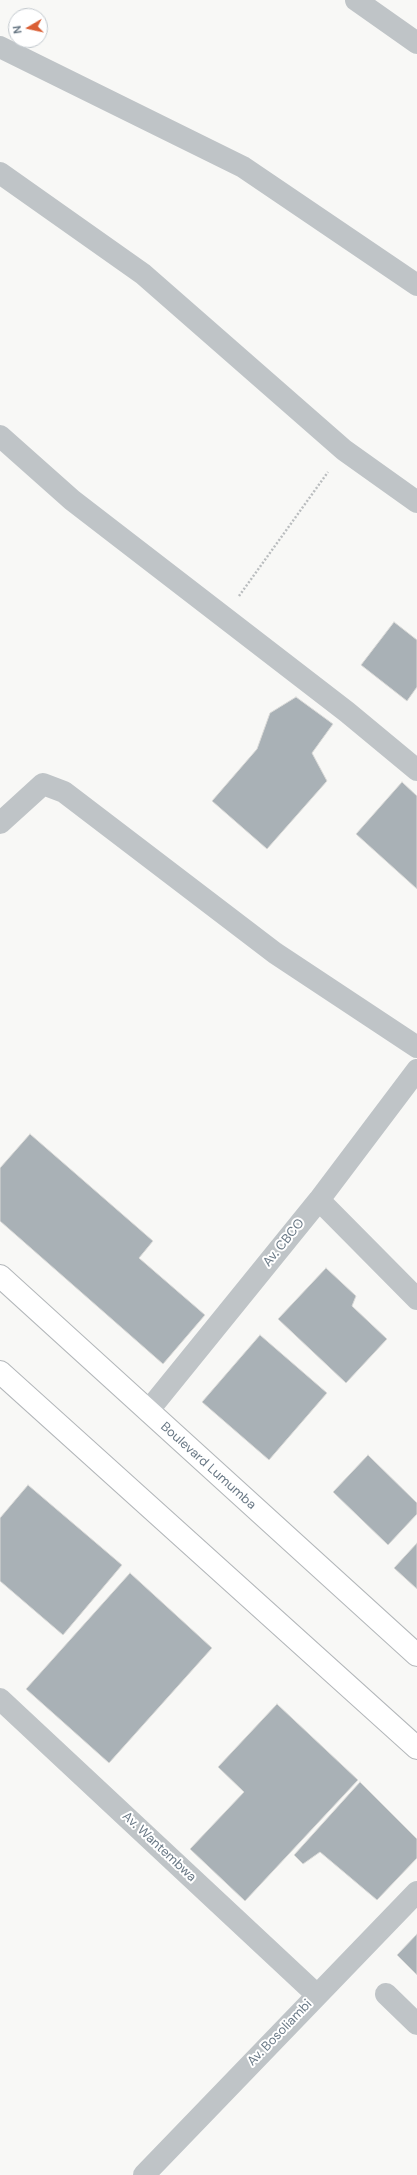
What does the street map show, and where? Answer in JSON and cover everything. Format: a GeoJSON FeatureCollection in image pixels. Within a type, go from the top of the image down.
{"type":"FeatureCollection","features":[{"type":"Feature","properties":{"kind":"highway","name":"Boulevard Lumumba"},"geometry":{"type":"LineString","coordinates":[[0,1276],[417,1655]]}},
{"type":"Feature","properties":{"kind":"highway"},"geometry":{"type":"LineString","coordinates":[[0,1372],[417,1748]]}},
{"type":"Feature","properties":{"kind":"street"},"geometry":{"type":"LineString","coordinates":[[356,0],[417,43]]}},
{"type":"Feature","properties":{"kind":"street"},"geometry":{"type":"LineString","coordinates":[[0,47],[242,167],[417,285]]}},
{"type":"Feature","properties":{"kind":"street"},"geometry":{"type":"LineString","coordinates":[[0,173],[143,274],[344,450],[417,502]]}},
{"type":"Feature","properties":{"kind":"street"},"geometry":{"type":"LineString","coordinates":[[0,436],[72,500],[347,712],[417,770]]}},
{"type":"Feature","properties":{"kind":"street"},"geometry":{"type":"LineString","coordinates":[[0,823],[43,784],[64,792],[274,953],[417,1047]]}},
{"type":"Feature","properties":{"kind":"street","name":"Av. CBCO"},"geometry":{"type":"LineString","coordinates":[[148,1411],[319,1200],[417,1070]]}},
{"type":"Feature","properties":{"kind":"street"},"geometry":{"type":"LineString","coordinates":[[319,1200],[417,1299]]}},
{"type":"Feature","properties":{"kind":"street","name":"Av. Wantembwa"},"geometry":{"type":"LineString","coordinates":[[0,1699],[317,1995]]}},
{"type":"Feature","properties":{"kind":"street","name":"Av. Bosoliambi"},"geometry":{"type":"LineString","coordinates":[[144,2175],[417,1892]]}},
{"type":"Feature","properties":{"kind":"street"},"geometry":{"type":"LineString","coordinates":[[386,1994],[417,2024]]}},
{"type":"Feature","properties":{"kind":"path"},"geometry":{"type":"LineString","coordinates":[[224,618],[344,450]]}},
{"type":"Feature","properties":{"kind":"building"},"geometry":{"type":"Polygon","coordinates":[[[394,622],[417,640],[417,687],[407,701],[361,665],[394,622]]]}},
{"type":"Feature","properties":{"kind":"building"},"geometry":{"type":"Polygon","coordinates":[[[296,697],[333,724],[312,753],[327,781],[267,849],[212,801],[257,749],[270,713],[296,697]]]}},
{"type":"Feature","properties":{"kind":"building"},"geometry":{"type":"Polygon","coordinates":[[[402,782],[417,796],[417,889],[356,834],[402,782]]]}},
{"type":"Feature","properties":{"kind":"building"},"geometry":{"type":"Polygon","coordinates":[[[30,1134],[153,1241],[139,1258],[205,1315],[163,1364],[0,1221],[0,1168],[30,1134]]]}},
{"type":"Feature","properties":{"kind":"building"},"geometry":{"type":"Polygon","coordinates":[[[326,1268],[356,1296],[352,1306],[387,1339],[346,1383],[278,1319],[326,1268]]]}},
{"type":"Feature","properties":{"kind":"building"},"geometry":{"type":"Polygon","coordinates":[[[260,1335],[327,1393],[269,1460],[202,1402],[260,1335]]]}},
{"type":"Feature","properties":{"kind":"building"},"geometry":{"type":"Polygon","coordinates":[[[368,1455],[417,1503],[417,1514],[388,1545],[333,1492],[368,1455]]]}},
{"type":"Feature","properties":{"kind":"building"},"geometry":{"type":"Polygon","coordinates":[[[28,1485],[122,1565],[63,1635],[0,1581],[0,1518],[28,1485]]]}},
{"type":"Feature","properties":{"kind":"building"},"geometry":{"type":"Polygon","coordinates":[[[417,1543],[417,1589],[394,1568],[417,1543]]]}},
{"type":"Feature","properties":{"kind":"building"},"geometry":{"type":"Polygon","coordinates":[[[130,1573],[212,1648],[109,1763],[26,1689],[130,1573]]]}},
{"type":"Feature","properties":{"kind":"building"},"geometry":{"type":"Polygon","coordinates":[[[277,1704],[358,1780],[245,1901],[190,1849],[244,1792],[218,1767],[277,1704]]]}},
{"type":"Feature","properties":{"kind":"building"},"geometry":{"type":"Polygon","coordinates":[[[360,1782],[417,1839],[417,1858],[377,1900],[320,1852],[303,1864],[294,1855],[360,1782]]]}},
{"type":"Feature","properties":{"kind":"building"},"geometry":{"type":"Polygon","coordinates":[[[417,1934],[417,1975],[397,1955],[417,1934]]]}}]}
